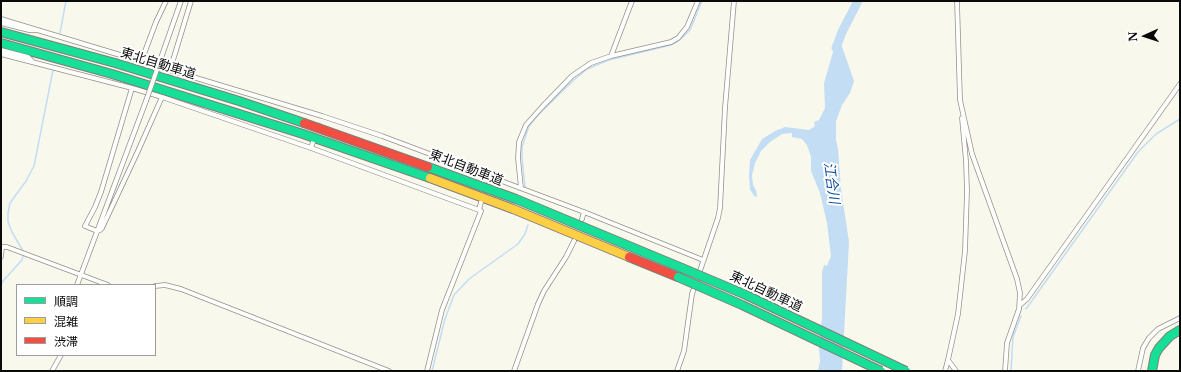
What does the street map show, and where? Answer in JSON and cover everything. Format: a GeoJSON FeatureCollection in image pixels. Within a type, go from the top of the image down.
{"type":"FeatureCollection","features":[{"type":"Feature","properties":{"kind":"highway","name":"東北自動車道"},"geometry":{"type":"LineString","coordinates":[[1,32],[46,43],[239,101],[436,169],[516,199],[746,295],[906,371]]}},
{"type":"Feature","properties":{"kind":"highway","name":"東北自動車道"},"geometry":{"type":"LineString","coordinates":[[1,43],[112,74],[310,136],[432,178],[506,206],[678,277],[742,305],[881,371]]}},
{"type":"Feature","properties":{"kind":"highway"},"geometry":{"type":"LineString","coordinates":[[1152,371],[1155,355],[1159,348],[1170,336],[1180,330]]}},
{"type":"Feature","properties":{"kind":"highway"},"geometry":{"type":"LineString","coordinates":[[1158,371],[1160,358],[1164,350],[1170,343],[1180,336]]}},
{"type":"Feature","properties":{"kind":"street"},"geometry":{"type":"LineString","coordinates":[[141,62],[156,22],[166,1]]}},
{"type":"Feature","properties":{"kind":"street"},"geometry":{"type":"LineString","coordinates":[[77,284],[110,200],[181,1]]}},
{"type":"Feature","properties":{"kind":"street"},"geometry":{"type":"LineString","coordinates":[[170,70],[191,1]]}},
{"type":"Feature","properties":{"kind":"street"},"geometry":{"type":"LineString","coordinates":[[611,56],[632,1]]}},
{"type":"Feature","properties":{"kind":"street"},"geometry":{"type":"LineString","coordinates":[[521,188],[518,167],[519,142],[526,125],[532,118],[572,76],[591,63],[611,56],[671,42],[683,33],[687,27],[698,1]]}},
{"type":"Feature","properties":{"kind":"street"},"geometry":{"type":"LineString","coordinates":[[677,371],[684,351],[692,294],[720,208],[725,108],[734,1]]}},
{"type":"Feature","properties":{"kind":"street"},"geometry":{"type":"LineString","coordinates":[[945,371],[962,287],[966,219],[966,161],[960,100],[957,1]]}},
{"type":"Feature","properties":{"kind":"street"},"geometry":{"type":"LineString","coordinates":[[1,19],[322,116],[382,136],[584,212],[703,260]]}},
{"type":"Feature","properties":{"kind":"street"},"geometry":{"type":"LineString","coordinates":[[1,23],[29,30],[40,30]]}},
{"type":"Feature","properties":{"kind":"street"},"geometry":{"type":"LineString","coordinates":[[1,50],[28,57],[33,63]]}},
{"type":"Feature","properties":{"kind":"street"},"geometry":{"type":"LineString","coordinates":[[1,54],[162,97],[311,148],[479,210]]}},
{"type":"Feature","properties":{"kind":"street"},"geometry":{"type":"LineString","coordinates":[[1020,305],[1027,299],[1180,84]]}},
{"type":"Feature","properties":{"kind":"street"},"geometry":{"type":"LineString","coordinates":[[97,231],[86,226],[101,192],[132,88]]}},
{"type":"Feature","properties":{"kind":"street"},"geometry":{"type":"LineString","coordinates":[[97,231],[102,228],[162,97]]}},
{"type":"Feature","properties":{"kind":"street"},"geometry":{"type":"LineString","coordinates":[[960,100],[972,154],[1017,278],[1020,293],[1020,305],[1007,343],[1006,371]]}},
{"type":"Feature","properties":{"kind":"street"},"geometry":{"type":"LineString","coordinates":[[320,122],[322,116]]}},
{"type":"Feature","properties":{"kind":"street"},"geometry":{"type":"LineString","coordinates":[[311,148],[313,142]]}},
{"type":"Feature","properties":{"kind":"street"},"geometry":{"type":"LineString","coordinates":[[488,181],[490,176]]}},
{"type":"Feature","properties":{"kind":"street"},"geometry":{"type":"LineString","coordinates":[[428,371],[442,310],[481,211],[479,210],[481,202]]}},
{"type":"Feature","properties":{"kind":"street"},"geometry":{"type":"LineString","coordinates":[[582,219],[584,212]]}},
{"type":"Feature","properties":{"kind":"street"},"geometry":{"type":"LineString","coordinates":[[514,371],[544,291],[566,257],[574,241]]}},
{"type":"Feature","properties":{"kind":"street"},"geometry":{"type":"LineString","coordinates":[[1,257],[2,247],[7,247],[105,284]]}},
{"type":"Feature","properties":{"kind":"street"},"geometry":{"type":"LineString","coordinates":[[156,286],[165,285],[180,289],[389,371]]}},
{"type":"Feature","properties":{"kind":"street"},"geometry":{"type":"LineString","coordinates":[[1138,371],[1142,348],[1149,338],[1158,329],[1180,318]]}},
{"type":"Feature","properties":{"kind":"street"},"geometry":{"type":"LineString","coordinates":[[52,371],[60,356]]}},
{"type":"Feature","properties":{"kind":"street"},"geometry":{"type":"LineString","coordinates":[[948,360],[956,371]]}},
{"type":"Feature","properties":{"kind":"water"},"geometry":{"type":"Polygon","coordinates":[[[838,35],[854,81],[850,93],[842,105],[836,121],[836,140],[841,189],[849,242],[842,371],[818,371],[820,361],[819,348],[822,317],[822,272],[824,265],[827,266],[831,256],[827,223],[820,193],[811,171],[811,157],[807,145],[802,139],[792,137],[792,133],[782,134],[770,142],[761,151],[755,163],[752,175],[753,185],[756,190],[757,197],[754,196],[750,189],[749,176],[750,160],[762,139],[785,127],[809,130],[815,126],[814,122],[819,120],[825,108],[824,83],[838,35]]]}},
{"type":"Feature","properties":{"kind":"waterway"},"geometry":{"type":"LineString","coordinates":[[60,33],[66,1]]}},
{"type":"Feature","properties":{"kind":"waterway"},"geometry":{"type":"LineString","coordinates":[[525,187],[522,147],[529,126],[538,115],[587,69],[609,60],[671,45],[678,41],[690,30],[702,1]]}},
{"type":"Feature","properties":{"kind":"waterway","name":"江合川"},"geometry":{"type":"LineString","coordinates":[[836,48],[842,32],[858,1]]}},
{"type":"Feature","properties":{"kind":"waterway"},"geometry":{"type":"LineString","coordinates":[[1,285],[22,260],[23,256],[23,251],[8,222],[8,213],[10,203],[26,181],[34,166],[53,70]]}},
{"type":"Feature","properties":{"kind":"waterway"},"geometry":{"type":"LineString","coordinates":[[1026,309],[1138,152],[1156,134],[1180,119]]}},
{"type":"Feature","properties":{"kind":"waterway"},"geometry":{"type":"LineString","coordinates":[[432,371],[445,319],[454,295],[469,279],[518,244],[525,234],[528,225]]}},
{"type":"Feature","properties":{"kind":"waterway"},"geometry":{"type":"LineString","coordinates":[[1011,371],[1013,337],[1021,316]]}},
{"type":"Feature","properties":{"kind":"tunnel"},"geometry":{"type":"LineString","coordinates":[[315,138],[320,122]]}},
{"type":"Feature","properties":{"kind":"tunnel"},"geometry":{"type":"LineString","coordinates":[[483,198],[488,181]]}},
{"type":"Feature","properties":{"kind":"traffic: fast"},"geometry":{"type":"LineString","coordinates":[[1,32],[115,63],[239,101],[304,123]]}},
{"type":"Feature","properties":{"kind":"traffic: fast"},"geometry":{"type":"LineString","coordinates":[[1,43],[112,74],[303,134],[430,178]]}},
{"type":"Feature","properties":{"kind":"traffic: fast"},"geometry":{"type":"LineString","coordinates":[[428,167],[516,199],[682,268]]}},
{"type":"Feature","properties":{"kind":"traffic: fast"},"geometry":{"type":"LineString","coordinates":[[682,268],[746,295],[906,371]]}},
{"type":"Feature","properties":{"kind":"traffic: fast"},"geometry":{"type":"LineString","coordinates":[[678,277],[742,305],[881,371]]}},
{"type":"Feature","properties":{"kind":"traffic: fast"},"geometry":{"type":"LineString","coordinates":[[1152,371],[1155,355],[1159,348],[1170,336],[1180,330]]}},
{"type":"Feature","properties":{"kind":"traffic: slow"},"geometry":{"type":"LineString","coordinates":[[430,178],[513,209],[629,257]]}},
{"type":"Feature","properties":{"kind":"traffic: jam"},"geometry":{"type":"LineString","coordinates":[[304,123],[428,167]]}},
{"type":"Feature","properties":{"kind":"traffic: jam"},"geometry":{"type":"LineString","coordinates":[[629,257],[678,277]]}}]}
